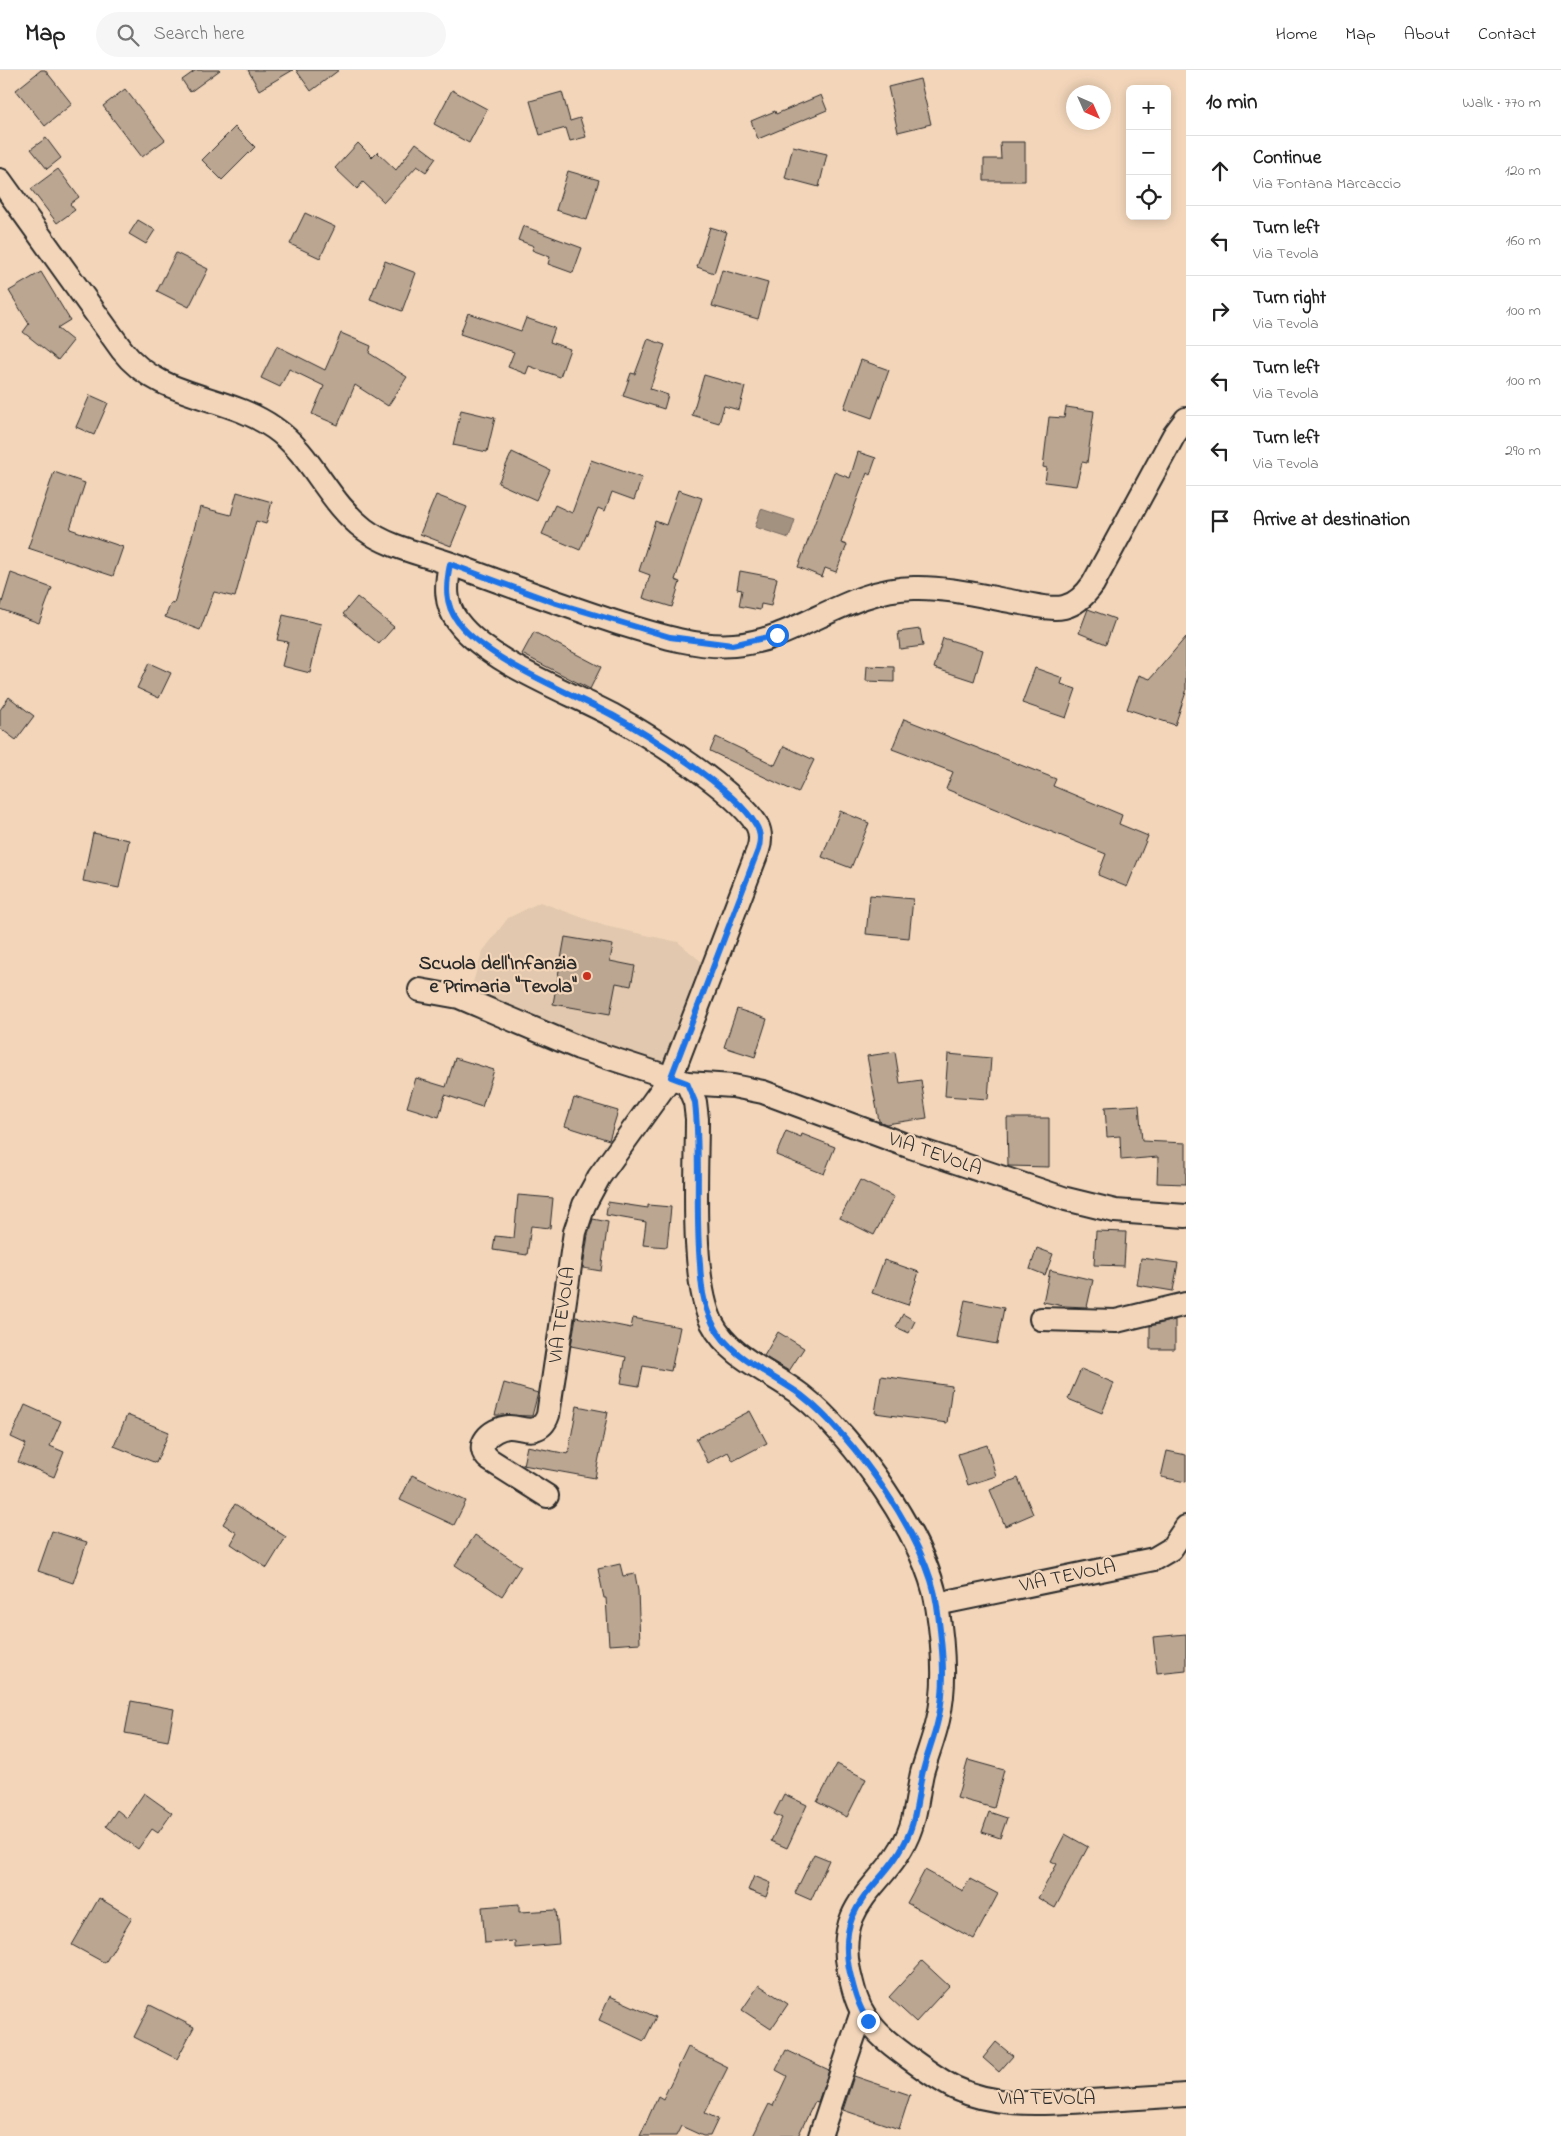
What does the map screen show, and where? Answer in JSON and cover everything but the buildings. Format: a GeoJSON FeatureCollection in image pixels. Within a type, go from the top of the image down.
{"type":"FeatureCollection","features":[{"type":"Feature","properties":{"kind":"street"},"geometry":{"type":"LineString","coordinates":[[0,180],[122,350],[138,368],[161,382],[240,410],[274,428],[295,447],[337,504],[364,529],[394,545],[553,602],[634,628],[670,637],[725,645],[744,644],[769,638],[849,602],[901,588],[927,588],[1045,607],[1064,607],[1080,599],[1093,584],[1174,435],[1186,419]]}},
{"type":"Feature","properties":{"kind":"street","name":"VIA TEVOLA"},"geometry":{"type":"LineString","coordinates":[[450,564],[446,594],[457,621],[471,636],[504,658],[613,716],[658,743],[725,792],[751,818],[759,831],[760,842],[758,850],[679,1080],[599,1177],[580,1214],[575,1232],[547,1419],[534,1430],[510,1427],[500,1429],[488,1436],[482,1448],[482,1452],[490,1460],[547,1496]]}},
{"type":"Feature","properties":{"kind":"street","name":"VIA TEVOLA"},"geometry":{"type":"LineString","coordinates":[[420,990],[464,999],[579,1048],[679,1080],[733,1086],[763,1092],[911,1147],[1084,1204],[1126,1212],[1186,1216]]}},
{"type":"Feature","properties":{"kind":"street","name":"VIA TEVOLA"},"geometry":{"type":"LineString","coordinates":[[679,1080],[695,1102],[701,1284],[705,1304],[712,1323],[725,1341],[738,1354],[800,1395],[839,1431],[882,1488],[902,1519],[923,1560],[937,1604],[942,1664],[941,1702],[922,1774],[913,1820],[899,1852],[859,1904],[846,1933],[848,1966],[862,2012],[874,2029],[890,2044],[942,2081],[963,2091],[990,2099],[1048,2103],[1186,2095]]}},
{"type":"Feature","properties":{"kind":"street"},"geometry":{"type":"LineString","coordinates":[[1042,1319],[1116,1321],[1186,1304]]}},
{"type":"Feature","properties":{"kind":"street","name":"VIA TEVOLA"},"geometry":{"type":"LineString","coordinates":[[937,1604],[1154,1559],[1171,1549],[1186,1527]]}},
{"type":"Feature","properties":{"kind":"street"},"geometry":{"type":"LineString","coordinates":[[820,2136],[862,2012]]}},
{"type":"Feature","properties":{"kind":"shaded area"},"geometry":{"type":"Polygon","coordinates":[[[761,509],[795,520],[789,538],[755,527],[761,509]]]}},
{"type":"Feature","properties":{"kind":"shaded area","name":"Scuola dell'Infanzia e Primaria \"Tevola\""},"geometry":{"type":"Polygon","coordinates":[[[540,902],[605,926],[678,942],[703,963],[666,1067],[577,1045],[471,988],[483,951],[508,918],[540,902]]]}},
{"type":"Feature","properties":{"kind":"place","name":"Scuola dell'Infanzia e Primaria \"Tevola\""},"geometry":{"type":"Point","coordinates":[587,976]}},
{"type":"Feature","properties":{"kind":"route"},"geometry":{"type":"LineString","coordinates":[[777,635],[753,642],[732,645],[670,637],[634,628],[553,602],[450,564],[447,579],[446,594],[450,607],[457,621],[471,636],[488,649],[543,680],[590,703],[658,743],[725,792],[751,818],[759,831],[760,842],[758,850],[671,1077],[687,1083],[695,1102],[700,1270],[705,1304],[714,1327],[738,1354],[791,1388],[817,1408],[839,1431],[872,1473],[902,1519],[923,1560],[935,1593],[943,1679],[941,1702],[938,1722],[922,1774],[913,1820],[899,1852],[866,1892],[852,1916],[846,1933],[848,1966],[858,2004],[868,2021]]}}]}
